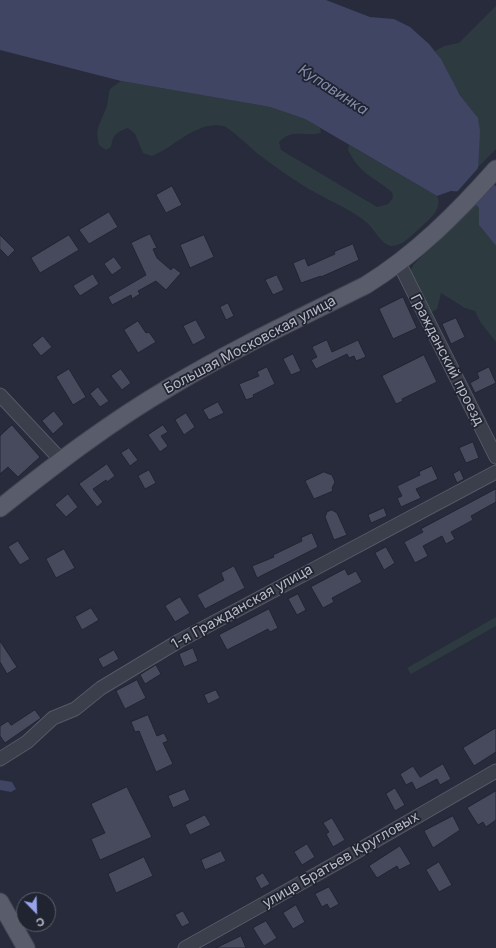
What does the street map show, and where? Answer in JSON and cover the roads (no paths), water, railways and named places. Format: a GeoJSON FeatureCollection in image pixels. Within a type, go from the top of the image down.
{"type":"FeatureCollection","features":[{"type":"Feature","properties":{"kind":"main road","name":"Большая Московская улица"},"geometry":{"type":"LineString","coordinates":[[0,508],[61,460],[168,388],[227,354],[366,285],[399,263],[459,209],[495,170]]}},
{"type":"Feature","properties":{"kind":"main road"},"geometry":{"type":"LineString","coordinates":[[0,902],[26,948]]}},
{"type":"Feature","properties":{"kind":"street","name":"Гражданский проезд"},"geometry":{"type":"LineString","coordinates":[[399,263],[496,457]]}},
{"type":"Feature","properties":{"kind":"street"},"geometry":{"type":"LineString","coordinates":[[0,395],[61,460]]}},
{"type":"Feature","properties":{"kind":"street","name":"1-я Гражданская улица"},"geometry":{"type":"LineString","coordinates":[[0,759],[27,742],[54,718],[75,709],[101,688],[179,640],[496,472]]}},
{"type":"Feature","properties":{"kind":"street","name":"улица Братьев Кругловых"},"geometry":{"type":"LineString","coordinates":[[185,948],[496,771]]}},
{"type":"Feature","properties":{"kind":"water","name":"Купавинка"},"geometry":{"type":"Polygon","coordinates":[[[0,0],[326,0],[370,17],[394,19],[410,27],[429,44],[441,59],[460,95],[478,118],[480,131],[478,172],[480,176],[496,186],[496,246],[479,225],[479,208],[463,192],[451,191],[437,196],[305,119],[270,107],[121,81],[0,50],[0,0]]]}},
{"type":"Feature","properties":{"kind":"water"},"geometry":{"type":"Polygon","coordinates":[[[0,780],[12,782],[16,789],[11,792],[0,790],[0,780]]]}}]}
